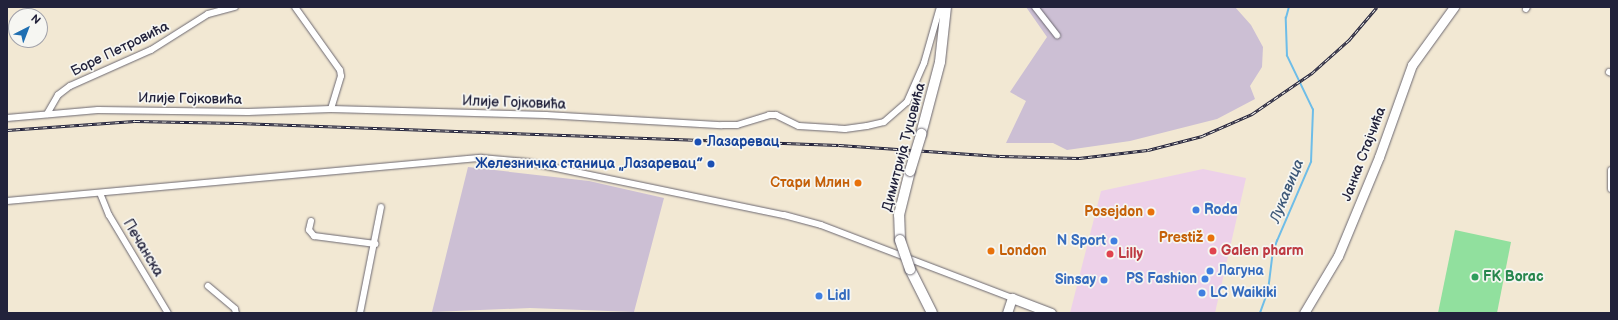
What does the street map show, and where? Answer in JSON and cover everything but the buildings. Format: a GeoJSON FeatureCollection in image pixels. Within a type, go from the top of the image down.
{"type":"FeatureCollection","features":[{"type":"Feature","properties":{"kind":"main road","name":"Димитрија Туцовића"},"geometry":{"type":"LineString","coordinates":[[932,313],[910,269],[900,240],[899,214],[940,62],[946,7]]}},
{"type":"Feature","properties":{"kind":"street","name":"Боре Петровића"},"geometry":{"type":"LineString","coordinates":[[47,114],[58,95],[70,86],[151,50],[208,14],[235,7]]}},
{"type":"Feature","properties":{"kind":"street"},"geometry":{"type":"LineString","coordinates":[[295,7],[340,70],[340,76],[331,109]]}},
{"type":"Feature","properties":{"kind":"street","name":"Илије Гојковића"},"geometry":{"type":"LineString","coordinates":[[7,118],[98,110],[248,112],[331,109],[546,115],[722,125],[737,125],[769,115],[805,126],[845,129],[884,122],[907,102],[924,63],[940,7]]}},
{"type":"Feature","properties":{"kind":"street"},"geometry":{"type":"LineString","coordinates":[[1035,7],[1057,35]]}},
{"type":"Feature","properties":{"kind":"street","name":"Јанка Стајчића"},"geometry":{"type":"LineString","coordinates":[[1304,313],[1338,256],[1379,156],[1412,66],[1454,7]]}},
{"type":"Feature","properties":{"kind":"street"},"geometry":{"type":"LineString","coordinates":[[7,201],[474,158],[527,162],[770,212],[821,225],[1051,313]]}},
{"type":"Feature","properties":{"kind":"street"},"geometry":{"type":"LineString","coordinates":[[1611,170],[1611,189]]}},
{"type":"Feature","properties":{"kind":"street","name":"Печанска"},"geometry":{"type":"LineString","coordinates":[[100,192],[109,215],[168,313]]}},
{"type":"Feature","properties":{"kind":"street"},"geometry":{"type":"LineString","coordinates":[[360,313],[381,208]]}},
{"type":"Feature","properties":{"kind":"street"},"geometry":{"type":"LineString","coordinates":[[311,220],[309,230],[314,236],[375,244]]}},
{"type":"Feature","properties":{"kind":"street"},"geometry":{"type":"LineString","coordinates":[[208,286],[235,309],[236,313]]}},
{"type":"Feature","properties":{"kind":"street"},"geometry":{"type":"LineString","coordinates":[[1007,313],[1012,298]]}},
{"type":"Feature","properties":{"kind":"shaded area"},"geometry":{"type":"Polygon","coordinates":[[[1026,7],[1235,7],[1251,25],[1263,47],[1262,67],[1250,86],[1255,99],[1217,119],[1130,141],[1067,150],[1053,143],[1006,143],[1026,101],[1010,92],[1047,37],[1026,7]]]}},
{"type":"Feature","properties":{"kind":"shaded area"},"geometry":{"type":"Polygon","coordinates":[[[468,167],[589,181],[664,198],[634,312],[530,308],[432,312],[468,167]]]}},
{"type":"Feature","properties":{"kind":"shaded area"},"geometry":{"type":"Polygon","coordinates":[[[1203,169],[1246,178],[1215,313],[1070,313],[1101,191],[1203,169]]]}},
{"type":"Feature","properties":{"kind":"green space","name":"FK Borac"},"geometry":{"type":"Polygon","coordinates":[[[1455,230],[1511,242],[1497,313],[1438,313],[1455,230]]]}},
{"type":"Feature","properties":{"kind":"waterway","name":"Лукавица"},"geometry":{"type":"LineString","coordinates":[[1260,313],[1268,291],[1272,256],[1277,241],[1311,162],[1313,110],[1287,56],[1286,18],[1289,7]]}},
{"type":"Feature","properties":{"kind":"railway"},"geometry":{"type":"LineString","coordinates":[[7,130],[135,121],[238,123],[839,145],[1000,156],[1079,158],[1148,150],[1202,136],[1252,114],[1312,73],[1349,40],[1377,7]]}},
{"type":"Feature","properties":{"kind":"place","name":"Лазаревац"},"geometry":{"type":"Point","coordinates":[698,142]}},
{"type":"Feature","properties":{"kind":"place","name":"Железничка станица „Лазаревац”"},"geometry":{"type":"Point","coordinates":[711,164]}},
{"type":"Feature","properties":{"kind":"place","name":"Стари Млин"},"geometry":{"type":"Point","coordinates":[858,183]}},
{"type":"Feature","properties":{"kind":"place","name":"Roda"},"geometry":{"type":"Point","coordinates":[1196,210]}},
{"type":"Feature","properties":{"kind":"place","name":"Posejdon"},"geometry":{"type":"Point","coordinates":[1151,212]}},
{"type":"Feature","properties":{"kind":"place","name":"Prestiž"},"geometry":{"type":"Point","coordinates":[1211,238]}},
{"type":"Feature","properties":{"kind":"place","name":"N Sport"},"geometry":{"type":"Point","coordinates":[1114,241]}},
{"type":"Feature","properties":{"kind":"place","name":"London"},"geometry":{"type":"Point","coordinates":[991,251]}},
{"type":"Feature","properties":{"kind":"place","name":"Galen pharm"},"geometry":{"type":"Point","coordinates":[1213,251]}},
{"type":"Feature","properties":{"kind":"place","name":"Lilly"},"geometry":{"type":"Point","coordinates":[1110,254]}},
{"type":"Feature","properties":{"kind":"place","name":"Лагуна"},"geometry":{"type":"Point","coordinates":[1210,271]}},
{"type":"Feature","properties":{"kind":"place","name":"FK Borac"},"geometry":{"type":"Point","coordinates":[1475,277]}},
{"type":"Feature","properties":{"kind":"place","name":"PS Fashion"},"geometry":{"type":"Point","coordinates":[1205,279]}},
{"type":"Feature","properties":{"kind":"place","name":"Sinsay"},"geometry":{"type":"Point","coordinates":[1104,280]}},
{"type":"Feature","properties":{"kind":"place","name":"LC Waikiki"},"geometry":{"type":"Point","coordinates":[1202,293]}},
{"type":"Feature","properties":{"kind":"place","name":"Lidl"},"geometry":{"type":"Point","coordinates":[819,296]}}]}
